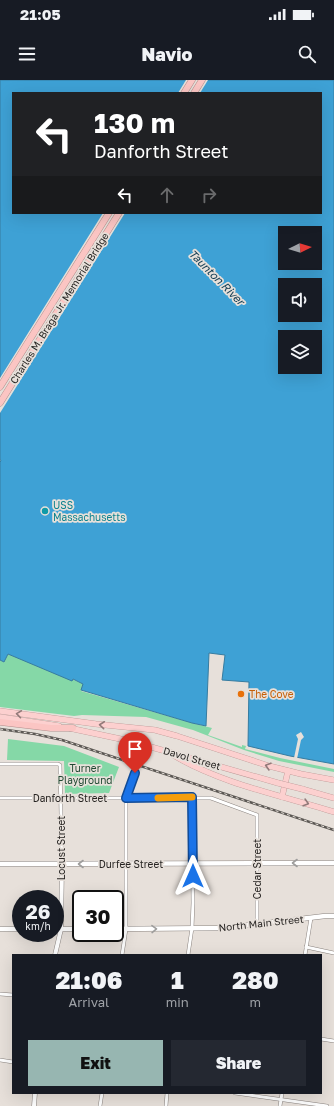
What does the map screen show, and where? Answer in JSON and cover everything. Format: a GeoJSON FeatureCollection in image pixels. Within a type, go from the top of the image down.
{"type":"FeatureCollection","features":[{"type":"Feature","properties":{"kind":"highway"},"geometry":{"type":"LineString","coordinates":[[185,92],[192,80]]}},
{"type":"Feature","properties":{"kind":"highway"},"geometry":{"type":"LineString","coordinates":[[195,92],[202,80]]}},
{"type":"Feature","properties":{"kind":"highway","name":"Charles M. Braga Jr. Memorial Bridge"},"geometry":{"type":"LineString","coordinates":[[0,388],[108,214]]}},
{"type":"Feature","properties":{"kind":"highway","name":"Charles M. Braga Jr. Memorial Bridge"},"geometry":{"type":"LineString","coordinates":[[0,403],[118,214]]}},
{"type":"Feature","properties":{"kind":"highway","name":"Davol Street"},"geometry":{"type":"LineString","coordinates":[[0,711],[163,732],[255,762],[288,771],[334,780]]}},
{"type":"Feature","properties":{"kind":"highway","name":"Davol Street"},"geometry":{"type":"LineString","coordinates":[[0,717],[73,728],[130,740],[334,798]]}},
{"type":"Feature","properties":{"kind":"highway"},"geometry":{"type":"LineString","coordinates":[[0,722],[51,728],[73,728]]}},
{"type":"Feature","properties":{"kind":"highway"},"geometry":{"type":"LineString","coordinates":[[166,750],[189,764],[229,782],[334,812]]}},
{"type":"Feature","properties":{"kind":"highway"},"geometry":{"type":"LineString","coordinates":[[282,797],[288,771]]}},
{"type":"Feature","properties":{"kind":"main road","name":"Durfee Street"},"geometry":{"type":"LineString","coordinates":[[0,864],[334,863]]}},
{"type":"Feature","properties":{"kind":"main road","name":"North Main Street"},"geometry":{"type":"LineString","coordinates":[[126,929],[224,928],[334,916]]}},
{"type":"Feature","properties":{"kind":"main road"},"geometry":{"type":"LineString","coordinates":[[0,929],[12,929]]}},
{"type":"Feature","properties":{"kind":"street","name":"Locust Street"},"geometry":{"type":"LineString","coordinates":[[0,764],[61,765],[62,890]]}},
{"type":"Feature","properties":{"kind":"street"},"geometry":{"type":"LineString","coordinates":[[122,954],[126,929],[126,798],[135,773]]}},
{"type":"Feature","properties":{"kind":"street"},"geometry":{"type":"LineString","coordinates":[[188,954],[192,928],[192,797]]}},
{"type":"Feature","properties":{"kind":"street","name":"Danforth Street"},"geometry":{"type":"LineString","coordinates":[[0,798],[211,798],[257,814]]}},
{"type":"Feature","properties":{"kind":"street","name":"Cedar Street"},"geometry":{"type":"LineString","coordinates":[[257,814],[257,924]]}},
{"type":"Feature","properties":{"kind":"street"},"geometry":{"type":"LineString","coordinates":[[305,954],[311,918]]}},
{"type":"Feature","properties":{"kind":"street","name":"Locust Street"},"geometry":{"type":"LineString","coordinates":[[55,954],[58,942]]}},
{"type":"Feature","properties":{"kind":"street"},"geometry":{"type":"LineString","coordinates":[[306,947],[334,953]]}},
{"type":"Feature","properties":{"kind":"street"},"geometry":{"type":"LineString","coordinates":[[0,994],[12,995]]}},
{"type":"Feature","properties":{"kind":"street"},"geometry":{"type":"LineString","coordinates":[[322,1039],[334,1041]]}},
{"type":"Feature","properties":{"kind":"street"},"geometry":{"type":"LineString","coordinates":[[0,1060],[12,1062]]}},
{"type":"Feature","properties":{"kind":"street"},"geometry":{"type":"LineString","coordinates":[[34,1106],[35,1094]]}},
{"type":"Feature","properties":{"kind":"street"},"geometry":{"type":"LineString","coordinates":[[100,1106],[102,1094]]}},
{"type":"Feature","properties":{"kind":"street"},"geometry":{"type":"LineString","coordinates":[[166,1106],[168,1094]]}},
{"type":"Feature","properties":{"kind":"street"},"geometry":{"type":"LineString","coordinates":[[242,1094],[327,1106]]}},
{"type":"Feature","properties":{"kind":"street"},"geometry":{"type":"LineString","coordinates":[[280,1106],[282,1094]]}},
{"type":"Feature","properties":{"kind":"green space"},"geometry":{"type":"Polygon","coordinates":[[[8,654],[84,684],[81,691],[212,728],[208,735],[242,747],[242,745],[246,746],[245,749],[334,769],[334,772],[279,761],[244,750],[193,730],[146,717],[74,716],[0,707],[0,660],[4,662],[8,654]]]}},
{"type":"Feature","properties":{"kind":"green space","name":"Turner Playground"},"geometry":{"type":"Polygon","coordinates":[[[8,739],[64,746],[119,767],[109,793],[65,794],[64,761],[7,760],[8,739]]]}},
{"type":"Feature","properties":{"kind":"water","name":"Taunton River"},"geometry":{"type":"Polygon","coordinates":[[[0,80],[334,80],[334,764],[248,746],[249,682],[222,680],[225,655],[209,653],[206,726],[81,690],[83,684],[73,679],[72,681],[8,654],[4,662],[0,660],[0,80]]]}},
{"type":"Feature","properties":{"kind":"pier"},"geometry":{"type":"Polygon","coordinates":[[[186,80],[208,80],[201,92],[179,92],[186,80]]]}},
{"type":"Feature","properties":{"kind":"pier"},"geometry":{"type":"Polygon","coordinates":[[[102,214],[124,214],[0,413],[0,378],[102,214]]]}},
{"type":"Feature","properties":{"kind":"pier"},"geometry":{"type":"Polygon","coordinates":[[[301,732],[304,737],[301,740],[297,759],[294,758],[298,739],[296,735],[301,732]]]}},
{"type":"Feature","properties":{"kind":"railway"},"geometry":{"type":"LineString","coordinates":[[0,729],[62,740],[334,830]]}},
{"type":"Feature","properties":{"kind":"slow traffic"},"geometry":{"type":"LineString","coordinates":[[158,798],[192,797]]}},
{"type":"Feature","properties":{"kind":"place","name":"USS Massachusetts"},"geometry":{"type":"Point","coordinates":[45,511]}},
{"type":"Feature","properties":{"kind":"place","name":"The Cove"},"geometry":{"type":"Point","coordinates":[241,694]}},
{"type":"Feature","properties":{"kind":"route"},"geometry":{"type":"LineString","coordinates":[[135,773],[126,798],[192,797],[193,876]]}}]}
